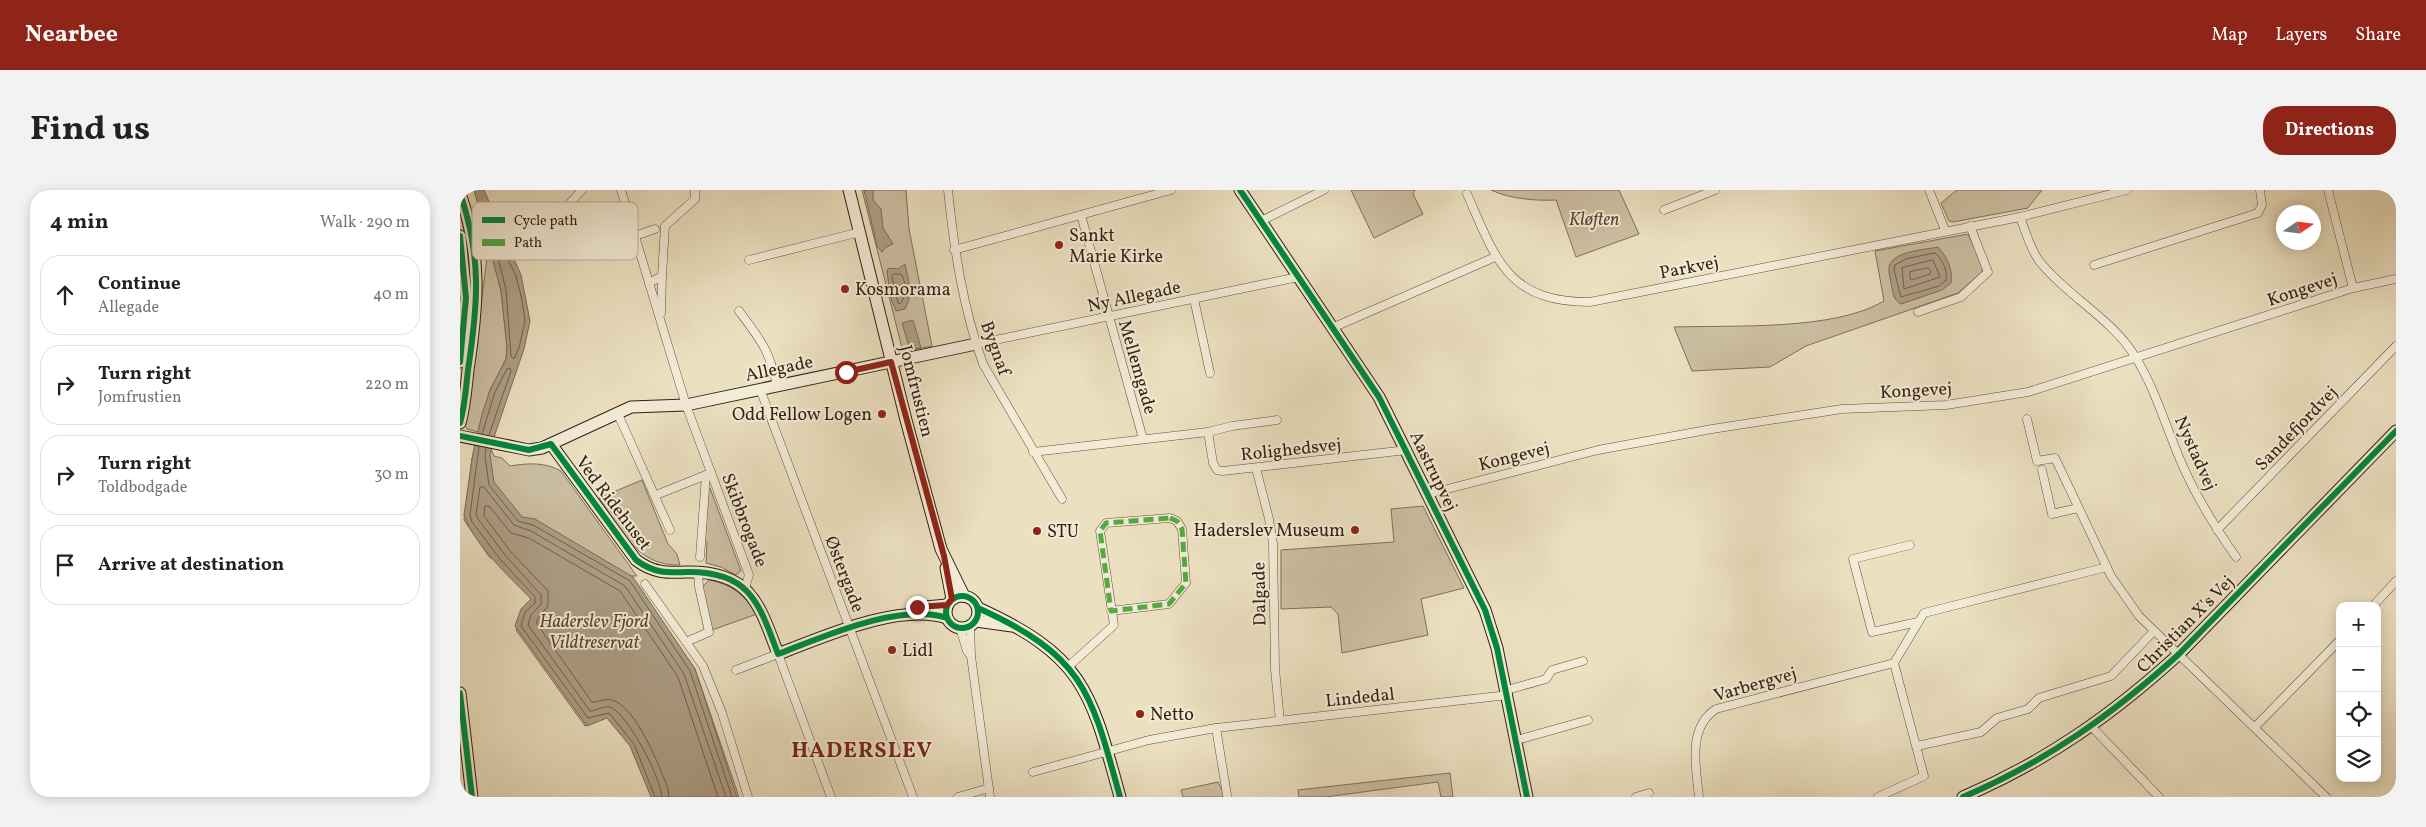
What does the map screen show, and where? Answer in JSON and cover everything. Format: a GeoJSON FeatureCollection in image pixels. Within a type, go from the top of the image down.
{"type":"FeatureCollection","features":[{"type":"Feature","properties":{"kind":"street"},"geometry":{"type":"LineString","coordinates":[[571,202],[582,190]]}},
{"type":"Feature","properties":{"kind":"street"},"geometry":{"type":"LineString","coordinates":[[621,190],[625,202]]}},
{"type":"Feature","properties":{"kind":"street"},"geometry":{"type":"LineString","coordinates":[[660,320],[662,253],[665,226],[695,199],[695,190]]}},
{"type":"Feature","properties":{"kind":"street","name":"Jomfrustien"},"geometry":{"type":"LineString","coordinates":[[849,190],[891,362],[944,556],[949,602]]}},
{"type":"Feature","properties":{"kind":"street","name":"Bygnaf"},"geometry":{"type":"LineString","coordinates":[[948,190],[954,250],[976,344],[990,380],[1062,499]]}},
{"type":"Feature","properties":{"kind":"street"},"geometry":{"type":"LineString","coordinates":[[954,250],[1171,190]]}},
{"type":"Feature","properties":{"kind":"street","name":"Aastrupvej"},"geometry":{"type":"LineString","coordinates":[[1240,190],[1379,397],[1485,610],[1497,648],[1527,797]]}},
{"type":"Feature","properties":{"kind":"street"},"geometry":{"type":"LineString","coordinates":[[1260,221],[1324,190]]}},
{"type":"Feature","properties":{"kind":"street"},"geometry":{"type":"LineString","coordinates":[[1664,210],[1716,190]]}},
{"type":"Feature","properties":{"kind":"street"},"geometry":{"type":"LineString","coordinates":[[1929,190],[1945,230]]}},
{"type":"Feature","properties":{"kind":"street","name":"Parkvej"},"geometry":{"type":"LineString","coordinates":[[1467,194],[1495,256],[1506,272],[1526,288],[1540,294],[1571,302],[1590,302],[1945,230],[2020,217],[2127,190]]}},
{"type":"Feature","properties":{"kind":"street"},"geometry":{"type":"LineString","coordinates":[[2094,265],[2258,213],[2262,206],[2260,190]]}},
{"type":"Feature","properties":{"kind":"street"},"geometry":{"type":"LineString","coordinates":[[2328,190],[2353,288]]}},
{"type":"Feature","properties":{"kind":"street"},"geometry":{"type":"LineString","coordinates":[[460,193],[472,238]]}},
{"type":"Feature","properties":{"kind":"street","name":"Mellemgade"},"geometry":{"type":"LineString","coordinates":[[1081,215],[1143,439]]}},
{"type":"Feature","properties":{"kind":"street","name":"Nystadvej"},"geometry":{"type":"LineString","coordinates":[[2020,217],[2039,260],[2054,277],[2118,334],[2136,357],[2160,407],[2185,471],[2217,530],[2236,557]]}},
{"type":"Feature","properties":{"kind":"street"},"geometry":{"type":"LineString","coordinates":[[1918,312],[1961,297],[1988,272],[1970,226]]}},
{"type":"Feature","properties":{"kind":"street"},"geometry":{"type":"LineString","coordinates":[[638,235],[655,229]]}},
{"type":"Feature","properties":{"kind":"street"},"geometry":{"type":"LineString","coordinates":[[749,260],[860,232]]}},
{"type":"Feature","properties":{"kind":"street"},"geometry":{"type":"LineString","coordinates":[[460,236],[466,298],[460,362]]}},
{"type":"Feature","properties":{"kind":"street"},"geometry":{"type":"LineString","coordinates":[[638,246],[686,405],[709,473],[656,494]]}},
{"type":"Feature","properties":{"kind":"street"},"geometry":{"type":"LineString","coordinates":[[1332,328],[1495,256]]}},
{"type":"Feature","properties":{"kind":"street"},"geometry":{"type":"LineString","coordinates":[[460,423],[475,323],[477,288],[475,260]]}},
{"type":"Feature","properties":{"kind":"street"},"geometry":{"type":"LineString","coordinates":[[649,283],[662,276]]}},
{"type":"Feature","properties":{"kind":"street","name":"Ny Allegade"},"geometry":{"type":"LineString","coordinates":[[976,344],[1298,277]]}},
{"type":"Feature","properties":{"kind":"street","name":"Kongevej"},"geometry":{"type":"LineString","coordinates":[[1428,494],[1598,450],[1721,428],[1842,409],[1946,405],[1989,400],[2028,392],[2353,288],[2396,279]]}},
{"type":"Feature","properties":{"kind":"street"},"geometry":{"type":"LineString","coordinates":[[1194,299],[1210,373]]}},
{"type":"Feature","properties":{"kind":"street"},"geometry":{"type":"LineString","coordinates":[[738,311],[766,350],[772,362],[777,386]]}},
{"type":"Feature","properties":{"kind":"street","name":"Allegade"},"geometry":{"type":"LineString","coordinates":[[464,436],[529,450],[551,444],[618,412],[644,405],[686,405],[976,344]]}},
{"type":"Feature","properties":{"kind":"street","name":"Sandefjordvej"},"geometry":{"type":"LineString","coordinates":[[2217,530],[2396,346]]}},
{"type":"Feature","properties":{"kind":"street","name":"Østergade"},"geometry":{"type":"LineString","coordinates":[[760,390],[853,626],[913,797]]}},
{"type":"Feature","properties":{"kind":"street"},"geometry":{"type":"LineString","coordinates":[[618,412],[656,494],[670,530]]}},
{"type":"Feature","properties":{"kind":"street"},"geometry":{"type":"LineString","coordinates":[[2027,419],[2037,461],[2055,458],[2106,567],[2122,594],[2154,631],[2326,797]]}},
{"type":"Feature","properties":{"kind":"street","name":"Rolighedsvej"},"geometry":{"type":"LineString","coordinates":[[1033,452],[1208,432],[1277,420]]}},
{"type":"Feature","properties":{"kind":"street","name":"Christian X's Vej"},"geometry":{"type":"LineString","coordinates":[[1962,797],[1998,782],[2039,760],[2091,726],[2142,688],[2179,654],[2396,431]]}},
{"type":"Feature","properties":{"kind":"street","name":"Rolighedsvej"},"geometry":{"type":"LineString","coordinates":[[1208,432],[1213,463],[1218,470],[1223,471],[1407,450]]}},
{"type":"Feature","properties":{"kind":"street","name":"Ved Ridehuset"},"geometry":{"type":"LineString","coordinates":[[551,444],[636,560],[645,567],[661,572],[698,572],[723,576],[745,588]]}},
{"type":"Feature","properties":{"kind":"street","name":"Dalgade"},"geometry":{"type":"LineString","coordinates":[[1256,468],[1269,519],[1272,544],[1275,670],[1280,721]]}},
{"type":"Feature","properties":{"kind":"street"},"geometry":{"type":"LineString","coordinates":[[2042,470],[2052,514],[2078,508]]}},
{"type":"Feature","properties":{"kind":"street","name":"Skibbrogade"},"geometry":{"type":"LineString","coordinates":[[700,557],[709,473]]}},
{"type":"Feature","properties":{"kind":"street","name":"Skibbrogade"},"geometry":{"type":"LineString","coordinates":[[709,473],[749,575],[745,588],[757,602],[778,654]]}},
{"type":"Feature","properties":{"kind":"street"},"geometry":{"type":"LineString","coordinates":[[1069,666],[1114,625],[1111,611],[1100,531],[1106,523],[1170,518],[1177,521],[1182,530],[1186,583],[1169,604],[1111,611]]}},
{"type":"Feature","properties":{"kind":"street"},"geometry":{"type":"LineString","coordinates":[[1910,545],[1853,559],[1872,632],[1918,622]]}},
{"type":"Feature","properties":{"kind":"street","name":"Jomfrustien"},"geometry":{"type":"LineString","coordinates":[[944,556],[964,596]]}},
{"type":"Feature","properties":{"kind":"street"},"geometry":{"type":"LineString","coordinates":[[1878,797],[1924,776],[1894,663],[1924,613],[2106,567]]}},
{"type":"Feature","properties":{"kind":"street"},"geometry":{"type":"LineString","coordinates":[[686,642],[709,632],[699,588],[698,572]]}},
{"type":"Feature","properties":{"kind":"street"},"geometry":{"type":"LineString","coordinates":[[2376,602],[2396,582]]}},
{"type":"Feature","properties":{"kind":"street"},"geometry":{"type":"LineString","coordinates":[[645,584],[686,642],[708,678],[748,797]]}},
{"type":"Feature","properties":{"kind":"street"},"geometry":{"type":"LineString","coordinates":[[736,670],[853,626],[881,613],[949,602],[964,596],[972,599],[978,608],[1007,621],[1046,646],[1069,666],[1092,704],[1120,797]]}},
{"type":"Feature","properties":{"kind":"street"},"geometry":{"type":"LineString","coordinates":[[947,618],[949,602]]}},
{"type":"Feature","properties":{"kind":"street"},"geometry":{"type":"LineString","coordinates":[[978,608],[969,625],[967,651],[971,656],[990,797]]}},
{"type":"Feature","properties":{"kind":"street"},"geometry":{"type":"LineString","coordinates":[[853,626],[908,615],[935,614],[947,618],[952,625],[1014,626]]}},
{"type":"Feature","properties":{"kind":"street"},"geometry":{"type":"LineString","coordinates":[[1917,746],[1981,732],[1997,718],[2028,709],[2039,698],[2111,676],[2154,631]]}},
{"type":"Feature","properties":{"kind":"street"},"geometry":{"type":"LineString","coordinates":[[2255,727],[2336,644]]}},
{"type":"Feature","properties":{"kind":"street"},"geometry":{"type":"LineString","coordinates":[[778,654],[831,797]]}},
{"type":"Feature","properties":{"kind":"street"},"geometry":{"type":"LineString","coordinates":[[1507,693],[1546,679],[1552,670],[1584,661]]}},
{"type":"Feature","properties":{"kind":"street","name":"Varbergvej"},"geometry":{"type":"LineString","coordinates":[[1699,797],[1694,749],[1702,723],[1708,714],[1716,709],[1894,663]]}},
{"type":"Feature","properties":{"kind":"street"},"geometry":{"type":"LineString","coordinates":[[460,693],[472,797]]}},
{"type":"Feature","properties":{"kind":"street","name":"Lindedal"},"geometry":{"type":"LineString","coordinates":[[1033,772],[1148,740],[1216,728],[1507,693]]}},
{"type":"Feature","properties":{"kind":"street"},"geometry":{"type":"LineString","coordinates":[[1517,740],[1588,720]]}},
{"type":"Feature","properties":{"kind":"street"},"geometry":{"type":"LineString","coordinates":[[2091,726],[2159,797]]}},
{"type":"Feature","properties":{"kind":"street"},"geometry":{"type":"LineString","coordinates":[[1216,728],[1227,795]]}},
{"type":"Feature","properties":{"kind":"street"},"geometry":{"type":"LineString","coordinates":[[958,797],[989,788]]}},
{"type":"Feature","properties":{"kind":"street"},"geometry":{"type":"LineString","coordinates":[[1636,797],[1649,793]]}},
{"type":"Feature","properties":{"kind":"green space"},"geometry":{"type":"Polygon","coordinates":[[[862,190],[906,190],[909,229],[932,346],[903,352],[862,190]]]}},
{"type":"Feature","properties":{"kind":"green space"},"geometry":{"type":"Polygon","coordinates":[[[1351,190],[1415,190],[1413,194],[1423,214],[1374,238],[1351,190]]]}},
{"type":"Feature","properties":{"kind":"green space","name":"Kløften"},"geometry":{"type":"Polygon","coordinates":[[[1491,190],[1619,190],[1639,234],[1576,257],[1556,200],[1523,199],[1506,196],[1491,190]]]}},
{"type":"Feature","properties":{"kind":"green space"},"geometry":{"type":"Polygon","coordinates":[[[1957,190],[2042,190],[2028,208],[1953,222],[1949,221],[1941,203],[1957,190]]]}},
{"type":"Feature","properties":{"kind":"green space"},"geometry":{"type":"Polygon","coordinates":[[[1968,234],[1983,266],[1982,272],[1958,293],[1806,346],[1770,367],[1692,371],[1674,327],[1753,326],[1811,322],[1863,311],[1884,301],[1875,251],[1968,234]]]}},
{"type":"Feature","properties":{"kind":"green space"},"geometry":{"type":"Polygon","coordinates":[[[487,260],[494,260],[501,291],[507,347],[506,359],[490,390],[478,432],[467,429],[465,425],[487,260]]]}},
{"type":"Feature","properties":{"kind":"green space","name":"Haderslev Fjord Vildtreservat"},"geometry":{"type":"Polygon","coordinates":[[[491,449],[494,456],[502,458],[510,466],[536,464],[549,466],[561,471],[637,576],[631,576],[695,669],[739,797],[659,797],[614,711],[585,726],[516,630],[533,598],[511,556],[490,558],[464,520],[472,458],[491,449]]]}},
{"type":"Feature","properties":{"kind":"green space"},"geometry":{"type":"Polygon","coordinates":[[[642,480],[668,544],[677,554],[680,565],[665,564],[641,553],[623,534],[599,498],[642,480]]]}},
{"type":"Feature","properties":{"kind":"green space"},"geometry":{"type":"Polygon","coordinates":[[[708,488],[710,488],[741,571],[736,575],[721,567],[706,563],[707,542],[704,540],[708,488]]]}},
{"type":"Feature","properties":{"kind":"green space"},"geometry":{"type":"Polygon","coordinates":[[[1423,506],[1464,588],[1421,599],[1428,635],[1342,653],[1338,614],[1331,607],[1281,609],[1281,550],[1394,542],[1391,509],[1423,506]]]}},
{"type":"Feature","properties":{"kind":"green space"},"geometry":{"type":"Polygon","coordinates":[[[709,580],[724,584],[737,591],[757,614],[712,630],[702,587],[709,580]]]}},
{"type":"Feature","properties":{"kind":"green space"},"geometry":{"type":"Polygon","coordinates":[[[1450,773],[1453,797],[1441,797],[1438,782],[1325,797],[1299,797],[1298,790],[1450,773]]]}},
{"type":"Feature","properties":{"kind":"green space"},"geometry":{"type":"Polygon","coordinates":[[[1218,782],[1226,797],[1183,797],[1181,790],[1218,782]]]}},
{"type":"Feature","properties":{"kind":"water","name":"Haderslev Fjord Vildtreservat"},"geometry":{"type":"Polygon","coordinates":[[[474,190],[484,190],[489,202],[477,202],[474,190]]]}},
{"type":"Feature","properties":{"kind":"water"},"geometry":{"type":"Polygon","coordinates":[[[864,190],[873,190],[873,200],[881,209],[883,228],[893,244],[886,247],[882,252],[877,246],[864,190]]]}},
{"type":"Feature","properties":{"kind":"water"},"geometry":{"type":"Polygon","coordinates":[[[1938,247],[1949,264],[1951,283],[1942,290],[1901,304],[1898,302],[1894,296],[1891,284],[1889,270],[1891,262],[1909,252],[1938,247]]]}},
{"type":"Feature","properties":{"kind":"water","name":"Haderslev Fjord Vildtreservat"},"geometry":{"type":"Polygon","coordinates":[[[493,260],[514,260],[521,275],[530,321],[524,349],[495,434],[490,455],[494,482],[522,517],[535,519],[633,577],[695,669],[737,797],[651,797],[630,746],[607,718],[587,726],[515,626],[521,609],[531,599],[484,549],[469,527],[464,515],[473,453],[482,414],[490,390],[506,359],[507,347],[501,291],[493,260]]]}},
{"type":"Feature","properties":{"kind":"water"},"geometry":{"type":"Polygon","coordinates":[[[905,264],[910,292],[908,303],[905,309],[896,311],[890,296],[887,270],[889,268],[898,269],[905,264]]]}},
{"type":"Feature","properties":{"kind":"water"},"geometry":{"type":"Polygon","coordinates":[[[913,320],[921,348],[910,350],[902,323],[913,320]]]}},
{"type":"Feature","properties":{"kind":"marked path"},"geometry":{"type":"LineString","coordinates":[[1170,518],[1177,521],[1182,529],[1186,583],[1169,604],[1111,611],[1100,531],[1106,523],[1170,518]]}},
{"type":"Feature","properties":{"kind":"cycle path"},"geometry":{"type":"LineString","coordinates":[[1240,190],[1379,397],[1485,610],[1497,648],[1527,797]]}},
{"type":"Feature","properties":{"kind":"cycle path"},"geometry":{"type":"LineString","coordinates":[[460,193],[472,238]]}},
{"type":"Feature","properties":{"kind":"cycle path"},"geometry":{"type":"LineString","coordinates":[[460,236],[466,298],[460,362]]}},
{"type":"Feature","properties":{"kind":"cycle path"},"geometry":{"type":"LineString","coordinates":[[460,423],[474,324],[476,302],[475,260]]}},
{"type":"Feature","properties":{"kind":"cycle path"},"geometry":{"type":"LineString","coordinates":[[1963,797],[1994,783],[2051,752],[2103,717],[2154,676],[2179,654],[2396,431]]}},
{"type":"Feature","properties":{"kind":"cycle path"},"geometry":{"type":"LineString","coordinates":[[460,436],[529,450],[551,444],[636,560],[654,570],[708,573],[725,577],[738,584],[749,593],[757,605],[778,654],[839,631],[885,618],[907,614],[928,614],[947,618]]}},
{"type":"Feature","properties":{"kind":"cycle path"},"geometry":{"type":"LineString","coordinates":[[962,596],[974,600],[978,612],[974,624],[962,628],[950,624],[946,612],[950,600],[962,596]]}},
{"type":"Feature","properties":{"kind":"cycle path"},"geometry":{"type":"LineString","coordinates":[[978,608],[1041,643],[1062,661],[1078,681],[1090,703],[1100,730],[1120,797]]}},
{"type":"Feature","properties":{"kind":"cycle path"},"geometry":{"type":"LineString","coordinates":[[460,693],[472,797]]}},
{"type":"Feature","properties":{"kind":"place","name":"Sankt Marie Kirke"},"geometry":{"type":"Point","coordinates":[1059,245]}},
{"type":"Feature","properties":{"kind":"place","name":"Kosmorama"},"geometry":{"type":"Point","coordinates":[845,289]}},
{"type":"Feature","properties":{"kind":"place","name":"Odd Fellow Logen"},"geometry":{"type":"Point","coordinates":[882,414]}},
{"type":"Feature","properties":{"kind":"place","name":"Haderslev Museum"},"geometry":{"type":"Point","coordinates":[1355,530]}},
{"type":"Feature","properties":{"kind":"place","name":"STU"},"geometry":{"type":"Point","coordinates":[1037,531]}},
{"type":"Feature","properties":{"kind":"place","name":"Lidl"},"geometry":{"type":"Point","coordinates":[892,650]}},
{"type":"Feature","properties":{"kind":"place","name":"Netto"},"geometry":{"type":"Point","coordinates":[1140,714]}},
{"type":"Feature","properties":{"kind":"district","name":"HADERSLEV"},"geometry":{"type":"Point","coordinates":[862,749]}},
{"type":"Feature","properties":{"kind":"route"},"geometry":{"type":"LineString","coordinates":[[846,372],[891,362],[944,556],[952,599],[947,605],[917,607]]}}]}
